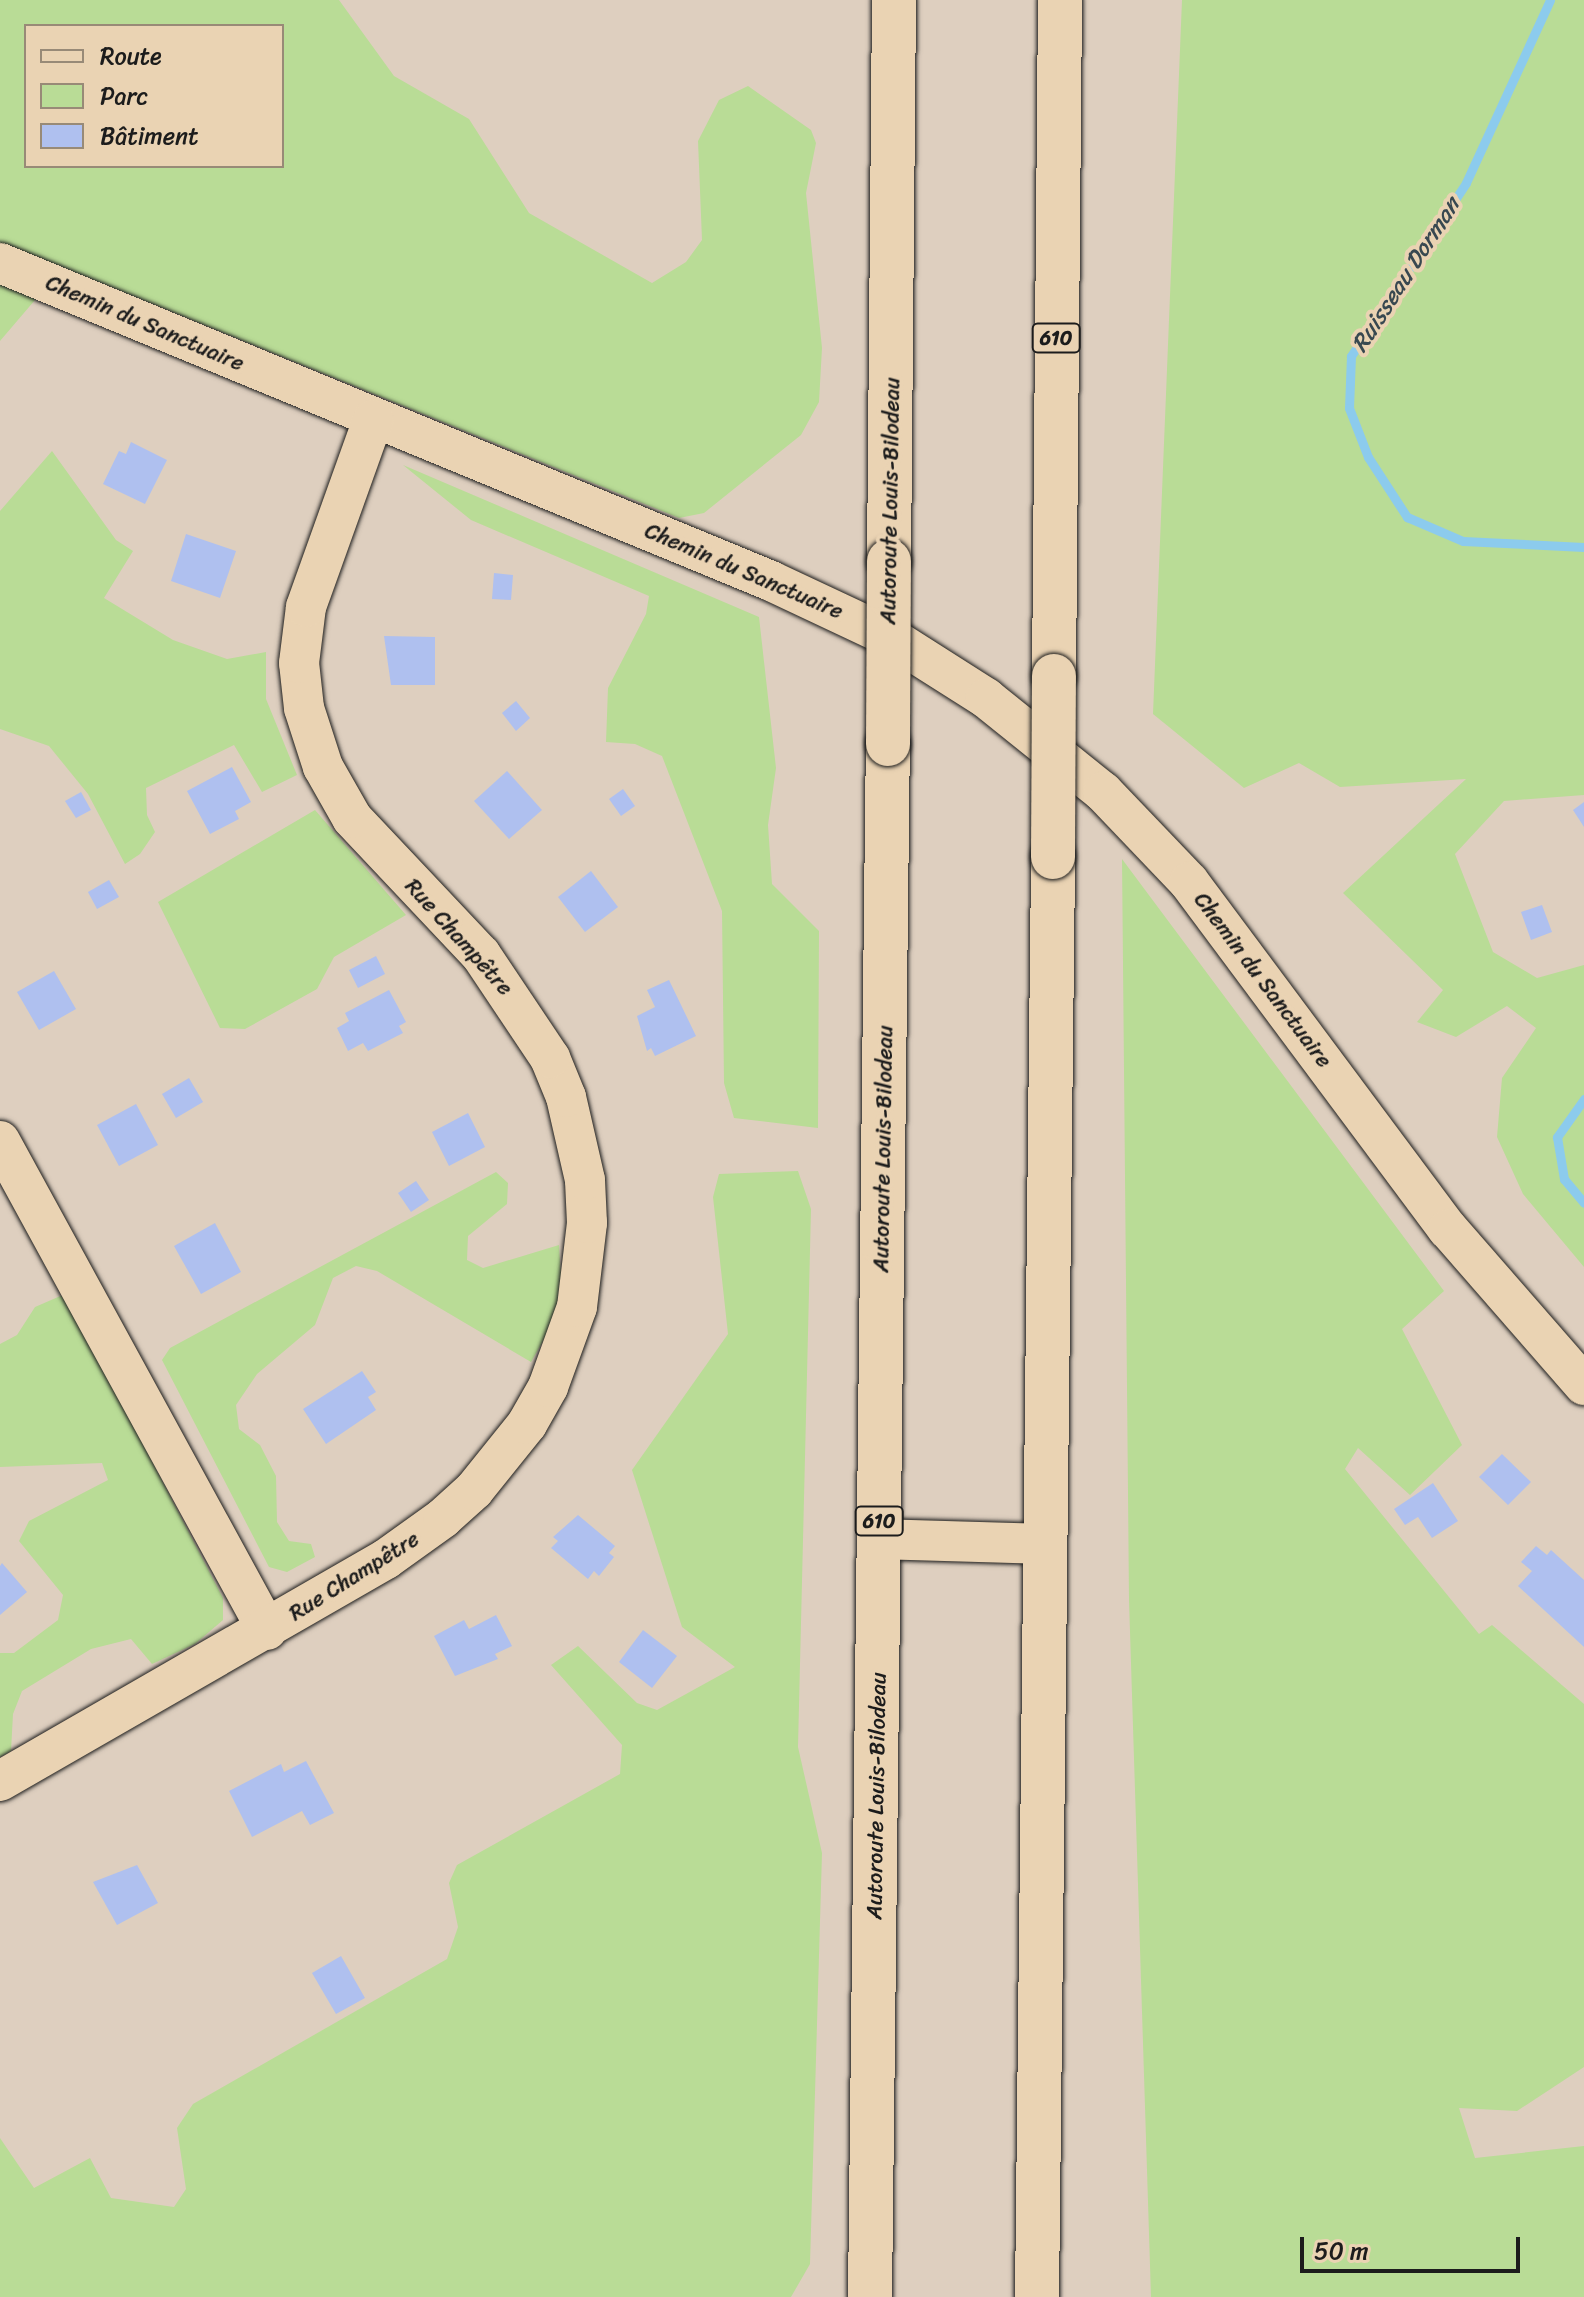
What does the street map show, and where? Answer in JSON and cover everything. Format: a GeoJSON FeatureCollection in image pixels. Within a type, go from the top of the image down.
{"type":"FeatureCollection","features":[{"type":"Feature","properties":{"kind":"highway","name":"Autoroute Louis-Bilodeau"},"geometry":{"type":"LineString","coordinates":[[870,2297],[894,0]]}},
{"type":"Feature","properties":{"kind":"highway","name":"610"},"geometry":{"type":"LineString","coordinates":[[1037,2297],[1060,0]]}},
{"type":"Feature","properties":{"kind":"street","name":"Chemin du Sanctuaire"},"geometry":{"type":"LineString","coordinates":[[0,263],[821,603],[942,667],[1034,733],[1117,806],[1200,895],[1448,1229],[1584,1385]]}},
{"type":"Feature","properties":{"kind":"street","name":"Rue Champêtre"},"geometry":{"type":"LineString","coordinates":[[0,1781],[267,1630],[414,1540],[503,1458],[548,1387],[577,1307],[584,1265],[585,1180],[566,1097],[550,1058],[481,955],[352,818],[323,767],[304,708],[299,663],[306,607],[373,420]]}},
{"type":"Feature","properties":{"kind":"street","name":"Rue Champêtre"},"geometry":{"type":"LineString","coordinates":[[0,1141],[267,1630]]}},
{"type":"Feature","properties":{"kind":"street","name":"610"},"geometry":{"type":"LineString","coordinates":[[879,1539],[1045,1544]]}},
{"type":"Feature","properties":{"kind":"green space"},"geometry":{"type":"Polygon","coordinates":[[[0,0],[339,0],[394,76],[469,119],[529,213],[652,283],[686,262],[702,240],[698,141],[719,100],[748,86],[811,130],[816,143],[806,193],[822,348],[819,402],[801,435],[704,513],[679,518],[52,263],[35,300],[0,341],[0,0]]]}},
{"type":"Feature","properties":{"kind":"green space"},"geometry":{"type":"Polygon","coordinates":[[[1182,0],[1584,0],[1584,795],[1504,801],[1455,854],[1493,952],[1537,978],[1584,965],[1584,1267],[1523,1194],[1497,1137],[1502,1078],[1536,1028],[1507,1006],[1456,1037],[1417,1022],[1443,990],[1343,893],[1466,779],[1340,787],[1299,763],[1244,788],[1153,714],[1182,0]]]}},
{"type":"Feature","properties":{"kind":"green space"},"geometry":{"type":"Polygon","coordinates":[[[52,451],[116,540],[133,551],[104,598],[173,640],[227,659],[266,652],[266,699],[297,775],[262,792],[234,745],[146,788],[147,815],[155,832],[140,854],[125,864],[88,794],[49,746],[0,729],[0,511],[52,451]]]}},
{"type":"Feature","properties":{"kind":"green space"},"geometry":{"type":"Polygon","coordinates":[[[403,465],[759,617],[776,768],[768,825],[772,884],[819,931],[818,1128],[734,1118],[724,1083],[722,911],[662,756],[635,744],[606,742],[608,688],[646,614],[649,596],[471,520],[403,465]]]}},
{"type":"Feature","properties":{"kind":"green space"},"geometry":{"type":"Polygon","coordinates":[[[315,810],[406,915],[334,957],[317,989],[245,1029],[220,1028],[158,902],[315,810]]]}},
{"type":"Feature","properties":{"kind":"green space"},"geometry":{"type":"Polygon","coordinates":[[[1122,859],[1444,1291],[1402,1329],[1462,1445],[1410,1495],[1358,1448],[1345,1469],[1479,1634],[1492,1625],[1584,1704],[1584,2067],[1517,2111],[1459,2108],[1475,2158],[1584,2146],[1584,2297],[1151,2297],[1129,1600],[1122,859]]]}},
{"type":"Feature","properties":{"kind":"green space"},"geometry":{"type":"Polygon","coordinates":[[[798,1171],[811,1209],[798,1747],[822,1853],[810,2264],[791,2297],[0,2297],[0,2138],[34,2188],[90,2158],[111,2198],[174,2207],[186,2189],[177,2128],[193,2104],[447,1959],[458,1927],[449,1883],[457,1865],[620,1774],[622,1745],[551,1665],[578,1646],[637,1703],[657,1710],[735,1667],[682,1627],[632,1470],[728,1334],[713,1197],[719,1174],[798,1171]]]}},
{"type":"Feature","properties":{"kind":"green space"},"geometry":{"type":"Polygon","coordinates":[[[496,1172],[508,1183],[507,1204],[468,1236],[467,1260],[483,1268],[559,1245],[562,1293],[550,1329],[531,1362],[377,1271],[356,1266],[333,1278],[315,1325],[257,1374],[236,1405],[239,1429],[260,1445],[276,1476],[277,1522],[289,1541],[311,1544],[315,1557],[287,1572],[269,1567],[162,1360],[170,1348],[496,1172]]]}},
{"type":"Feature","properties":{"kind":"green space"},"geometry":{"type":"Polygon","coordinates":[[[65,1294],[223,1598],[223,1620],[195,1644],[152,1664],[131,1639],[91,1649],[22,1691],[13,1714],[11,1751],[0,1757],[0,1653],[14,1653],[58,1620],[63,1595],[19,1541],[29,1521],[108,1480],[102,1463],[0,1467],[0,1344],[17,1335],[35,1307],[65,1294]]]}},
{"type":"Feature","properties":{"kind":"building"},"geometry":{"type":"Polygon","coordinates":[[[131,442],[167,460],[145,504],[103,484],[119,451],[126,454],[131,442]]]}},
{"type":"Feature","properties":{"kind":"building"},"geometry":{"type":"Polygon","coordinates":[[[186,534],[236,551],[220,598],[171,581],[186,534]]]}},
{"type":"Feature","properties":{"kind":"building"},"geometry":{"type":"Polygon","coordinates":[[[494,573],[513,575],[511,600],[492,599],[494,573]]]}},
{"type":"Feature","properties":{"kind":"building"},"geometry":{"type":"Polygon","coordinates":[[[384,636],[435,637],[435,685],[391,685],[384,636]]]}},
{"type":"Feature","properties":{"kind":"building"},"geometry":{"type":"Polygon","coordinates":[[[516,701],[530,718],[516,731],[502,713],[516,701]]]}},
{"type":"Feature","properties":{"kind":"building"},"geometry":{"type":"Polygon","coordinates":[[[232,767],[251,802],[235,811],[239,819],[210,834],[187,791],[232,767]]]}},
{"type":"Feature","properties":{"kind":"building"},"geometry":{"type":"Polygon","coordinates":[[[507,771],[542,810],[509,839],[474,801],[507,771]]]}},
{"type":"Feature","properties":{"kind":"building"},"geometry":{"type":"Polygon","coordinates":[[[623,789],[635,806],[621,816],[609,799],[623,789]]]}},
{"type":"Feature","properties":{"kind":"building"},"geometry":{"type":"Polygon","coordinates":[[[81,792],[91,810],[76,818],[65,801],[81,792]]]}},
{"type":"Feature","properties":{"kind":"building"},"geometry":{"type":"Polygon","coordinates":[[[1584,802],[1584,827],[1573,810],[1584,802]]]}},
{"type":"Feature","properties":{"kind":"building"},"geometry":{"type":"Polygon","coordinates":[[[591,871],[618,907],[585,932],[558,897],[591,871]]]}},
{"type":"Feature","properties":{"kind":"building"},"geometry":{"type":"Polygon","coordinates":[[[109,880],[119,897],[97,909],[88,892],[109,880]]]}},
{"type":"Feature","properties":{"kind":"building"},"geometry":{"type":"Polygon","coordinates":[[[1542,905],[1552,932],[1531,940],[1521,912],[1542,905]]]}},
{"type":"Feature","properties":{"kind":"building"},"geometry":{"type":"Polygon","coordinates":[[[376,956],[385,974],[358,988],[349,970],[376,956]]]}},
{"type":"Feature","properties":{"kind":"building"},"geometry":{"type":"Polygon","coordinates":[[[54,971],[76,1009],[39,1030],[17,992],[54,971]]]}},
{"type":"Feature","properties":{"kind":"building"},"geometry":{"type":"Polygon","coordinates":[[[669,980],[696,1036],[655,1056],[651,1048],[647,1051],[637,1016],[655,1007],[647,990],[669,980]]]}},
{"type":"Feature","properties":{"kind":"building"},"geometry":{"type":"Polygon","coordinates":[[[389,990],[406,1022],[399,1026],[403,1033],[368,1051],[363,1043],[348,1051],[337,1028],[349,1021],[345,1013],[389,990]]]}},
{"type":"Feature","properties":{"kind":"building"},"geometry":{"type":"Polygon","coordinates":[[[189,1078],[203,1102],[176,1118],[162,1094],[189,1078]]]}},
{"type":"Feature","properties":{"kind":"building"},"geometry":{"type":"Polygon","coordinates":[[[136,1104],[158,1145],[119,1166],[97,1125],[136,1104]]]}},
{"type":"Feature","properties":{"kind":"building"},"geometry":{"type":"Polygon","coordinates":[[[468,1113],[485,1147],[449,1166],[432,1132],[468,1113]]]}},
{"type":"Feature","properties":{"kind":"building"},"geometry":{"type":"Polygon","coordinates":[[[416,1181],[429,1200],[411,1212],[398,1193],[416,1181]]]}},
{"type":"Feature","properties":{"kind":"building"},"geometry":{"type":"Polygon","coordinates":[[[215,1223],[241,1272],[201,1294],[174,1246],[215,1223]]]}},
{"type":"Feature","properties":{"kind":"building"},"geometry":{"type":"Polygon","coordinates":[[[362,1371],[376,1392],[368,1397],[376,1410],[326,1444],[303,1409],[362,1371]]]}},
{"type":"Feature","properties":{"kind":"building"},"geometry":{"type":"Polygon","coordinates":[[[1502,1454],[1531,1482],[1508,1505],[1479,1477],[1502,1454]]]}},
{"type":"Feature","properties":{"kind":"building"},"geometry":{"type":"Polygon","coordinates":[[[1433,1483],[1458,1521],[1432,1538],[1418,1517],[1405,1525],[1394,1509],[1433,1483]]]}},
{"type":"Feature","properties":{"kind":"building"},"geometry":{"type":"Polygon","coordinates":[[[578,1515],[615,1546],[609,1553],[614,1557],[599,1576],[594,1571],[588,1579],[551,1548],[558,1541],[553,1537],[578,1515]]]}},
{"type":"Feature","properties":{"kind":"building"},"geometry":{"type":"Polygon","coordinates":[[[1536,1546],[1547,1555],[1551,1550],[1584,1580],[1584,1647],[1518,1586],[1532,1571],[1521,1562],[1536,1546]]]}},
{"type":"Feature","properties":{"kind":"building"},"geometry":{"type":"Polygon","coordinates":[[[2,1563],[27,1592],[0,1615],[0,1566],[2,1563]]]}},
{"type":"Feature","properties":{"kind":"building"},"geometry":{"type":"Polygon","coordinates":[[[496,1615],[512,1646],[495,1654],[498,1659],[455,1676],[434,1636],[464,1620],[469,1629],[496,1615]]]}},
{"type":"Feature","properties":{"kind":"building"},"geometry":{"type":"Polygon","coordinates":[[[643,1630],[677,1656],[652,1688],[619,1662],[643,1630]]]}},
{"type":"Feature","properties":{"kind":"building"},"geometry":{"type":"Polygon","coordinates":[[[306,1761],[334,1813],[310,1825],[302,1811],[252,1837],[229,1791],[281,1764],[284,1772],[306,1761]]]}},
{"type":"Feature","properties":{"kind":"building"},"geometry":{"type":"Polygon","coordinates":[[[137,1865],[158,1903],[117,1925],[93,1882],[137,1865]]]}},
{"type":"Feature","properties":{"kind":"building"},"geometry":{"type":"Polygon","coordinates":[[[341,1956],[365,1998],[336,2014],[312,1973],[341,1956]]]}},
{"type":"Feature","properties":{"kind":"waterway","name":"Ruisseau Dorman"},"geometry":{"type":"LineString","coordinates":[[1550,0],[1466,183],[1351,356],[1349,408],[1368,457],[1407,517],[1463,541],[1584,547]]}},
{"type":"Feature","properties":{"kind":"waterway","name":"Ruisseau Dorman"},"geometry":{"type":"LineString","coordinates":[[1584,1099],[1557,1137],[1564,1179],[1584,1203]]}}]}
